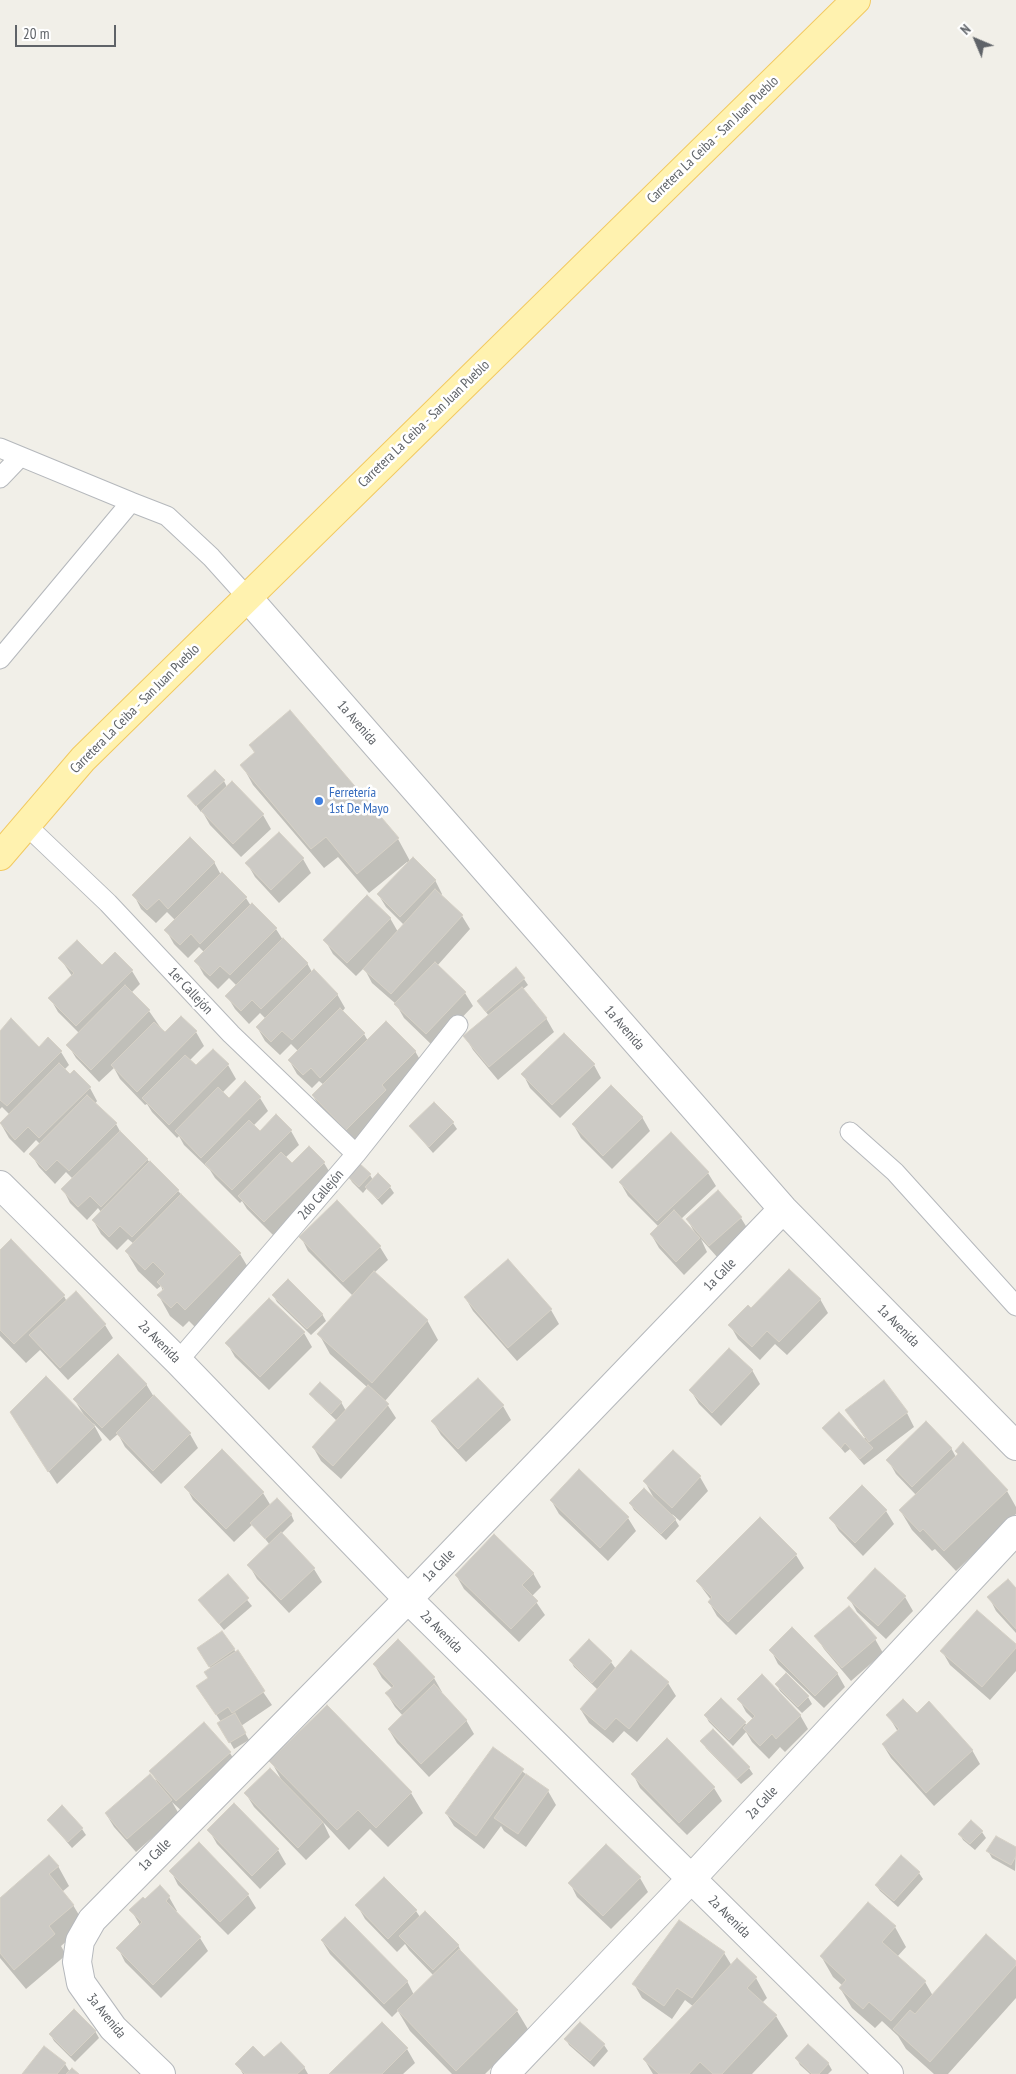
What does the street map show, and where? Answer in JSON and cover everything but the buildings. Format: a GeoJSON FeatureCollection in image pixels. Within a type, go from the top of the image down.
{"type":"FeatureCollection","features":[{"type":"Feature","properties":{"kind":"main road","name":"Carretera La Ceiba - San Juan Pueblo"},"geometry":{"type":"LineString","coordinates":[[0,856],[83,759],[856,0]]}},
{"type":"Feature","properties":{"kind":"street","name":"1a Avenida"},"geometry":{"type":"LineString","coordinates":[[247,597],[783,1209],[1016,1446]]}},
{"type":"Feature","properties":{"kind":"street","name":"2a Avenida"},"geometry":{"type":"LineString","coordinates":[[0,1185],[178,1361],[408,1599],[889,2074]]}},
{"type":"Feature","properties":{"kind":"street","name":"1a Calle"},"geometry":{"type":"LineString","coordinates":[[92,1920],[408,1599],[783,1209]]}},
{"type":"Feature","properties":{"kind":"street","name":"2a Calle"},"geometry":{"type":"LineString","coordinates":[[505,2074],[691,1879],[1016,1530]]}},
{"type":"Feature","properties":{"kind":"street","name":"3a Avenida"},"geometry":{"type":"LineString","coordinates":[[92,1920],[80,1941],[77,1962],[81,1984],[113,2028],[161,2074]]}},
{"type":"Feature","properties":{"kind":"lane"},"geometry":{"type":"LineString","coordinates":[[0,448],[167,516],[211,557],[247,597]]}},
{"type":"Feature","properties":{"kind":"lane"},"geometry":{"type":"LineString","coordinates":[[0,478],[20,457]]}},
{"type":"Feature","properties":{"kind":"lane"},"geometry":{"type":"LineString","coordinates":[[0,659],[131,502]]}},
{"type":"Feature","properties":{"kind":"lane","name":"1er Callejón"},"geometry":{"type":"LineString","coordinates":[[26,825],[108,903],[230,1034],[356,1154]]}},
{"type":"Feature","properties":{"kind":"lane","name":"2do Callejón"},"geometry":{"type":"LineString","coordinates":[[178,1361],[356,1154],[458,1025]]}},
{"type":"Feature","properties":{"kind":"lane"},"geometry":{"type":"LineString","coordinates":[[850,1132],[895,1172],[1016,1306]]}},
{"type":"Feature","properties":{"kind":"place","name":"Ferretería 1st De Mayo"},"geometry":{"type":"Point","coordinates":[319,801]}}]}
